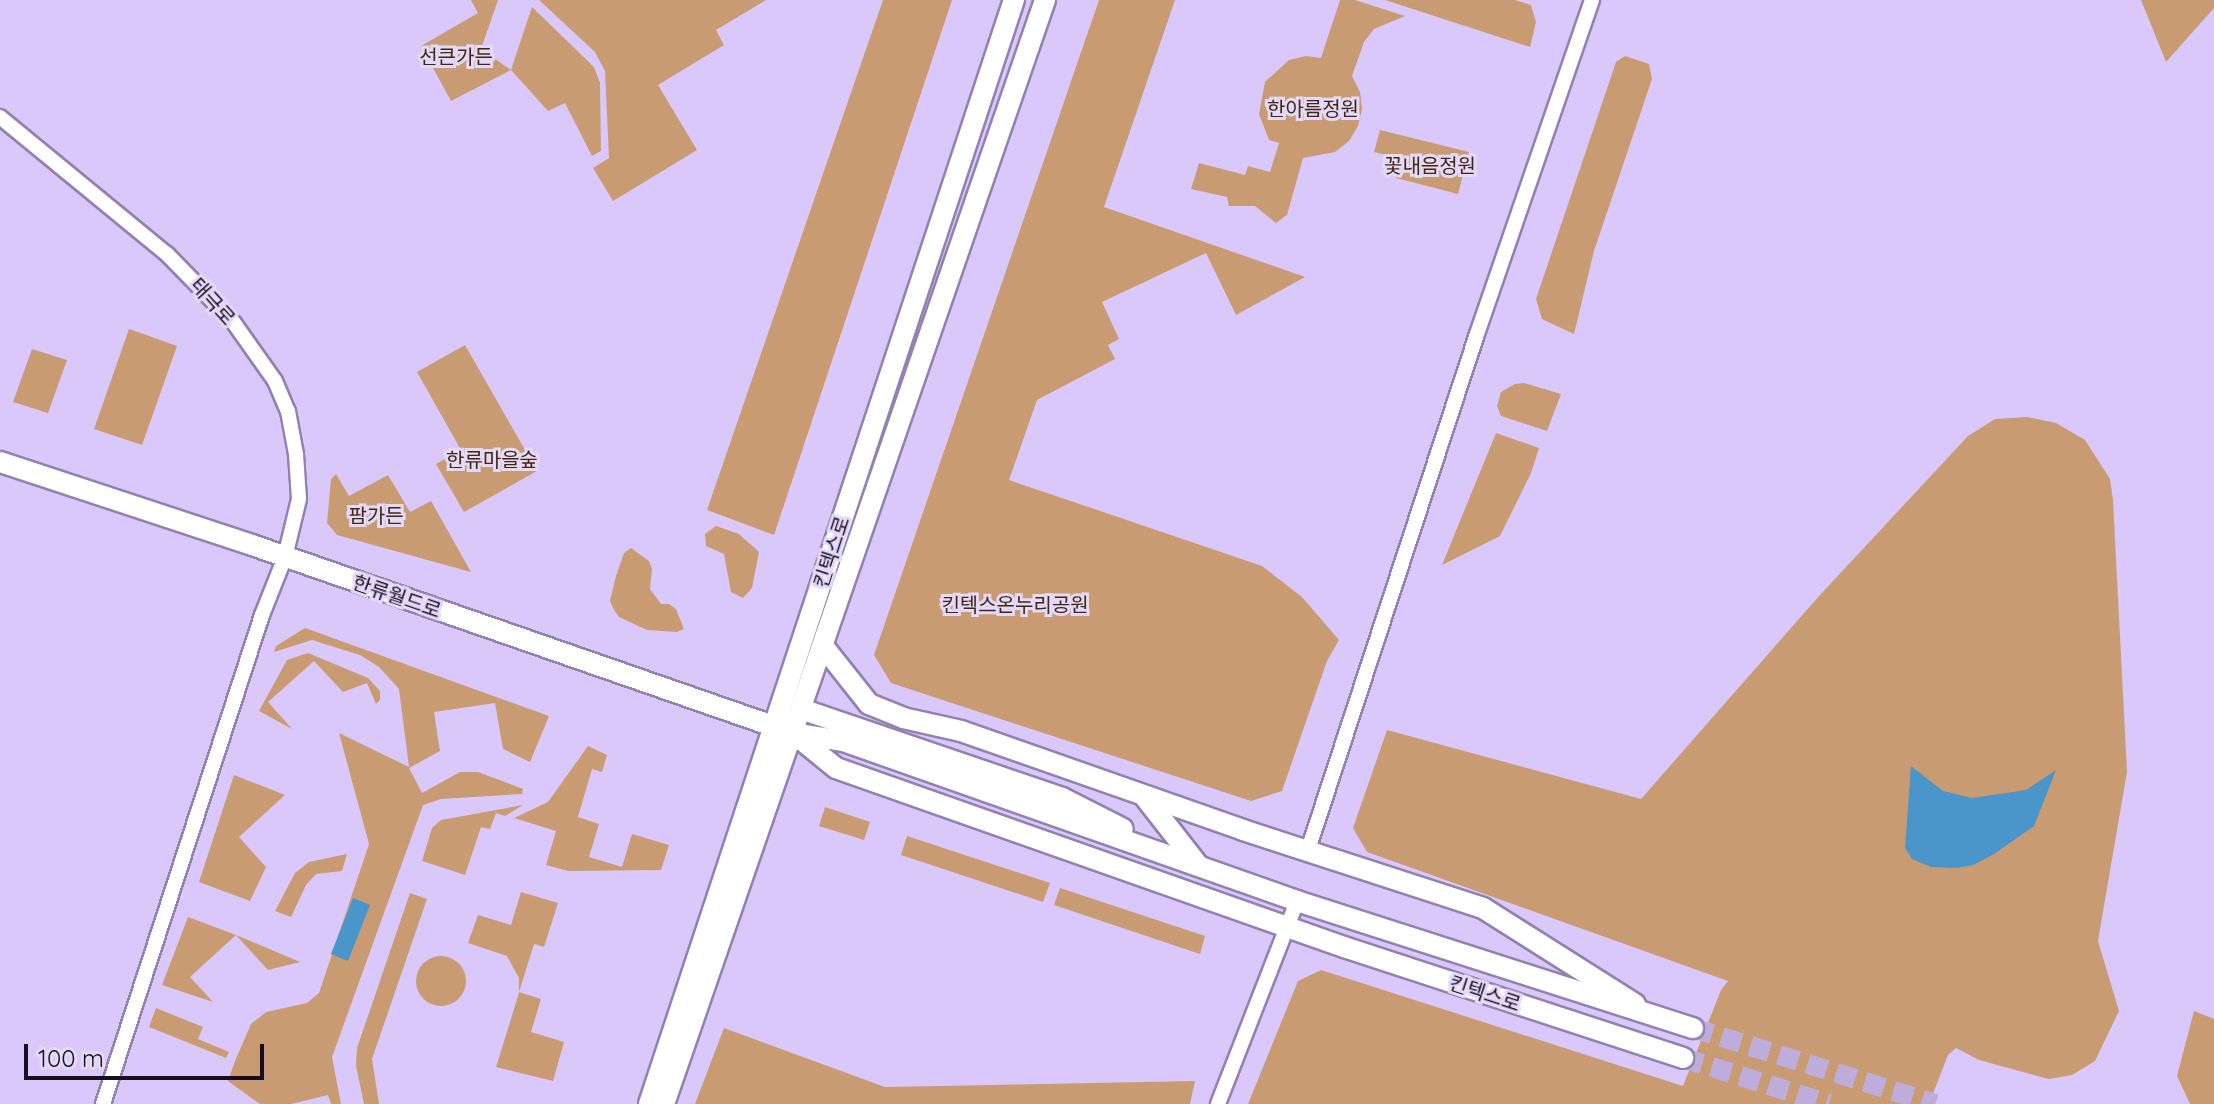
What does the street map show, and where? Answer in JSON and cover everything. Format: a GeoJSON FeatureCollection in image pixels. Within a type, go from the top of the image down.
{"type":"FeatureCollection","features":[{"type":"Feature","properties":{"kind":"main road","name":"킨텍스로"},"geometry":{"type":"LineString","coordinates":[[649,1104],[1014,0]]}},
{"type":"Feature","properties":{"kind":"main road","name":"킨텍스로"},"geometry":{"type":"LineString","coordinates":[[664,1104],[1045,0]]}},
{"type":"Feature","properties":{"kind":"main road","name":"한류월드로"},"geometry":{"type":"LineString","coordinates":[[0,462],[793,733]]}},
{"type":"Feature","properties":{"kind":"main road"},"geometry":{"type":"LineString","coordinates":[[823,646],[869,704],[903,718],[961,731],[1483,908],[1659,1019]]}},
{"type":"Feature","properties":{"kind":"main road"},"geometry":{"type":"LineString","coordinates":[[801,709],[1062,798],[1198,865]]}},
{"type":"Feature","properties":{"kind":"main road","name":"킨텍스로"},"geometry":{"type":"LineString","coordinates":[[793,733],[843,741],[1297,901],[1693,1028]]}},
{"type":"Feature","properties":{"kind":"main road","name":"킨텍스로"},"geometry":{"type":"LineString","coordinates":[[793,733],[836,768],[1287,927],[1683,1058]]}},
{"type":"Feature","properties":{"kind":"main road"},"geometry":{"type":"LineString","coordinates":[[1144,795],[1198,865]]}},
{"type":"Feature","properties":{"kind":"street"},"geometry":{"type":"LineString","coordinates":[[1308,850],[1477,334],[1592,0]]}},
{"type":"Feature","properties":{"kind":"street","name":"태극로"},"geometry":{"type":"LineString","coordinates":[[0,117],[69,170],[188,273],[234,323],[275,381],[293,432],[298,475],[299,499],[285,557],[257,630],[103,1104]]}},
{"type":"Feature","properties":{"kind":"street"},"geometry":{"type":"LineString","coordinates":[[1218,1104],[1297,901]]}},
{"type":"Feature","properties":{"kind":"green space","name":"선큰가든"},"geometry":{"type":"Polygon","coordinates":[[[471,0],[498,0],[481,49],[511,70],[451,101],[421,46],[478,13],[471,0]]]}},
{"type":"Feature","properties":{"kind":"green space"},"geometry":{"type":"Polygon","coordinates":[[[539,0],[766,0],[716,30],[724,45],[658,85],[697,150],[613,201],[593,168],[609,158],[605,71],[595,52],[539,0]]]}},
{"type":"Feature","properties":{"kind":"green space"},"geometry":{"type":"Polygon","coordinates":[[[883,0],[952,0],[774,535],[707,510],[883,0]]]}},
{"type":"Feature","properties":{"kind":"green space","name":"킨텍스온누리공원"},"geometry":{"type":"Polygon","coordinates":[[[1099,0],[1175,0],[1104,207],[1305,277],[1236,315],[1206,253],[1102,302],[1119,339],[1108,345],[1115,359],[1037,400],[1009,480],[1262,566],[1302,597],[1339,640],[1327,661],[1282,791],[1251,801],[891,683],[874,655],[1099,0]]]}},
{"type":"Feature","properties":{"kind":"green space","name":"한아름정원"},"geometry":{"type":"Polygon","coordinates":[[[1340,0],[1355,0],[1405,16],[1374,29],[1364,42],[1352,76],[1360,92],[1362,109],[1358,126],[1349,141],[1335,152],[1303,158],[1287,215],[1276,223],[1255,206],[1229,206],[1227,197],[1191,189],[1199,163],[1245,175],[1248,166],[1270,172],[1279,143],[1269,140],[1259,114],[1265,82],[1289,60],[1306,56],[1321,58],[1340,0]]]}},
{"type":"Feature","properties":{"kind":"green space"},"geometry":{"type":"Polygon","coordinates":[[[1385,0],[1515,0],[1531,5],[1536,22],[1530,47],[1385,0]]]}},
{"type":"Feature","properties":{"kind":"green space"},"geometry":{"type":"Polygon","coordinates":[[[2141,0],[2214,0],[2214,8],[2166,62],[2141,0]]]}},
{"type":"Feature","properties":{"kind":"green space"},"geometry":{"type":"Polygon","coordinates":[[[532,7],[594,67],[600,83],[601,151],[592,156],[565,103],[548,111],[511,70],[532,7]]]}},
{"type":"Feature","properties":{"kind":"green space"},"geometry":{"type":"Polygon","coordinates":[[[1625,56],[1649,64],[1652,79],[1594,251],[1574,334],[1542,319],[1536,299],[1616,62],[1625,56]]]}},
{"type":"Feature","properties":{"kind":"green space","name":"꽃내음정원"},"geometry":{"type":"Polygon","coordinates":[[[1380,130],[1469,152],[1458,194],[1396,178],[1386,155],[1374,152],[1380,130]]]}},
{"type":"Feature","properties":{"kind":"green space"},"geometry":{"type":"Polygon","coordinates":[[[129,329],[177,346],[142,445],[94,429],[129,329]]]}},
{"type":"Feature","properties":{"kind":"green space","name":"한류마을숲"},"geometry":{"type":"Polygon","coordinates":[[[465,345],[537,471],[464,512],[436,464],[461,450],[417,372],[465,345]]]}},
{"type":"Feature","properties":{"kind":"green space"},"geometry":{"type":"Polygon","coordinates":[[[32,349],[67,360],[48,413],[13,402],[32,349]]]}},
{"type":"Feature","properties":{"kind":"green space"},"geometry":{"type":"Polygon","coordinates":[[[1524,383],[1561,394],[1547,431],[1501,416],[1497,406],[1501,392],[1524,383]]]}},
{"type":"Feature","properties":{"kind":"green space"},"geometry":{"type":"Polygon","coordinates":[[[2027,417],[2056,423],[2085,440],[2110,479],[2113,500],[2127,772],[2098,941],[2119,1011],[2095,1061],[2072,1075],[2049,1079],[1979,1060],[1956,1048],[1948,1055],[1929,1104],[1248,1104],[1298,981],[1321,970],[1683,1086],[1721,990],[1728,981],[1367,852],[1353,828],[1387,730],[1641,799],[1820,595],[1968,436],[1995,419],[2027,417]]]}},
{"type":"Feature","properties":{"kind":"green space"},"geometry":{"type":"Polygon","coordinates":[[[1496,433],[1539,448],[1531,473],[1500,536],[1442,565],[1496,433]]]}},
{"type":"Feature","properties":{"kind":"green space","name":"팜가든"},"geometry":{"type":"Polygon","coordinates":[[[336,474],[349,496],[388,475],[410,512],[431,501],[471,572],[337,535],[327,523],[331,479],[336,474]]]}},
{"type":"Feature","properties":{"kind":"green space"},"geometry":{"type":"Polygon","coordinates":[[[716,526],[739,534],[759,552],[752,588],[743,598],[731,592],[724,554],[706,546],[705,534],[716,526]]]}},
{"type":"Feature","properties":{"kind":"green space"},"geometry":{"type":"Polygon","coordinates":[[[631,548],[649,561],[652,569],[650,589],[661,604],[669,604],[676,609],[684,629],[677,632],[647,630],[619,617],[614,610],[610,601],[616,576],[624,553],[631,548]]]}},
{"type":"Feature","properties":{"kind":"green space"},"geometry":{"type":"Polygon","coordinates":[[[305,628],[549,716],[530,762],[503,749],[495,703],[434,712],[440,751],[409,768],[422,793],[460,772],[478,772],[523,789],[522,794],[441,799],[423,805],[332,1057],[341,1104],[331,1104],[328,1095],[291,1104],[260,1104],[228,1081],[235,1061],[251,1024],[266,1012],[307,1003],[319,993],[369,844],[339,733],[409,767],[399,689],[379,667],[360,655],[312,640],[274,652],[276,646],[305,628]]]}},
{"type":"Feature","properties":{"kind":"green space"},"geometry":{"type":"Polygon","coordinates":[[[308,653],[368,678],[380,691],[380,700],[376,704],[367,683],[343,692],[314,661],[268,702],[292,729],[259,711],[287,660],[308,653]]]}},
{"type":"Feature","properties":{"kind":"green space"},"geometry":{"type":"Polygon","coordinates":[[[588,746],[607,755],[602,772],[592,769],[578,817],[599,824],[589,857],[622,867],[632,834],[669,845],[661,870],[568,871],[546,865],[556,831],[514,818],[548,802],[588,746]]]}},
{"type":"Feature","properties":{"kind":"green space"},"geometry":{"type":"Polygon","coordinates":[[[234,775],[285,795],[239,837],[266,867],[250,901],[199,882],[234,775]]]}},
{"type":"Feature","properties":{"kind":"green space"},"geometry":{"type":"Polygon","coordinates":[[[523,805],[505,816],[496,813],[490,829],[481,827],[465,875],[422,861],[432,828],[441,820],[523,805]]]}},
{"type":"Feature","properties":{"kind":"green space"},"geometry":{"type":"Polygon","coordinates":[[[825,807],[870,822],[864,840],[819,826],[825,807]]]}},
{"type":"Feature","properties":{"kind":"green space"},"geometry":{"type":"Polygon","coordinates":[[[907,836],[1050,883],[1043,902],[901,855],[907,836]]]}},
{"type":"Feature","properties":{"kind":"green space"},"geometry":{"type":"Polygon","coordinates":[[[347,854],[342,871],[316,874],[306,885],[291,917],[275,911],[295,873],[309,862],[347,854]]]}},
{"type":"Feature","properties":{"kind":"green space"},"geometry":{"type":"Polygon","coordinates":[[[1060,888],[1205,936],[1200,954],[1054,905],[1060,888]]]}},
{"type":"Feature","properties":{"kind":"green space"},"geometry":{"type":"Polygon","coordinates":[[[521,892],[558,903],[544,947],[534,944],[519,992],[519,978],[507,956],[468,943],[478,915],[511,925],[521,892]]]}},
{"type":"Feature","properties":{"kind":"green space"},"geometry":{"type":"Polygon","coordinates":[[[410,893],[427,899],[372,1059],[379,1104],[364,1104],[356,1066],[357,1048],[410,893]]]}},
{"type":"Feature","properties":{"kind":"green space"},"geometry":{"type":"Polygon","coordinates":[[[188,917],[236,935],[190,977],[213,1002],[162,985],[188,917]]]}},
{"type":"Feature","properties":{"kind":"green space"},"geometry":{"type":"Polygon","coordinates":[[[236,935],[300,962],[268,970],[236,935]]]}},
{"type":"Feature","properties":{"kind":"green space"},"geometry":{"type":"Polygon","coordinates":[[[441,956],[459,963],[466,981],[459,999],[441,1006],[423,999],[416,981],[423,963],[441,956]]]}},
{"type":"Feature","properties":{"kind":"green space"},"geometry":{"type":"Polygon","coordinates":[[[519,992],[541,999],[531,1032],[564,1042],[553,1081],[496,1067],[519,992]]]}},
{"type":"Feature","properties":{"kind":"green space"},"geometry":{"type":"Polygon","coordinates":[[[156,1008],[203,1027],[198,1039],[229,1052],[226,1058],[149,1027],[156,1008]]]}},
{"type":"Feature","properties":{"kind":"green space"},"geometry":{"type":"Polygon","coordinates":[[[2194,1011],[2214,1019],[2214,1104],[2190,1104],[2177,1076],[2194,1011]]]}},
{"type":"Feature","properties":{"kind":"green space"},"geometry":{"type":"Polygon","coordinates":[[[724,1028],[885,1087],[1195,1081],[1190,1104],[695,1104],[724,1028]]]}},
{"type":"Feature","properties":{"kind":"water"},"geometry":{"type":"Polygon","coordinates":[[[1911,766],[1943,791],[1972,798],[2026,790],[2056,770],[2034,826],[1994,854],[1973,865],[1957,868],[1931,867],[1912,859],[1905,848],[1911,766]]]}},
{"type":"Feature","properties":{"kind":"water"},"geometry":{"type":"Polygon","coordinates":[[[353,898],[370,905],[348,961],[331,954],[353,898]]]}},
{"type":"Feature","properties":{"kind":"tunnel"},"geometry":{"type":"LineString","coordinates":[[1693,1028],[1935,1104]]}},
{"type":"Feature","properties":{"kind":"tunnel"},"geometry":{"type":"LineString","coordinates":[[1683,1058],[1829,1104]]}}]}
